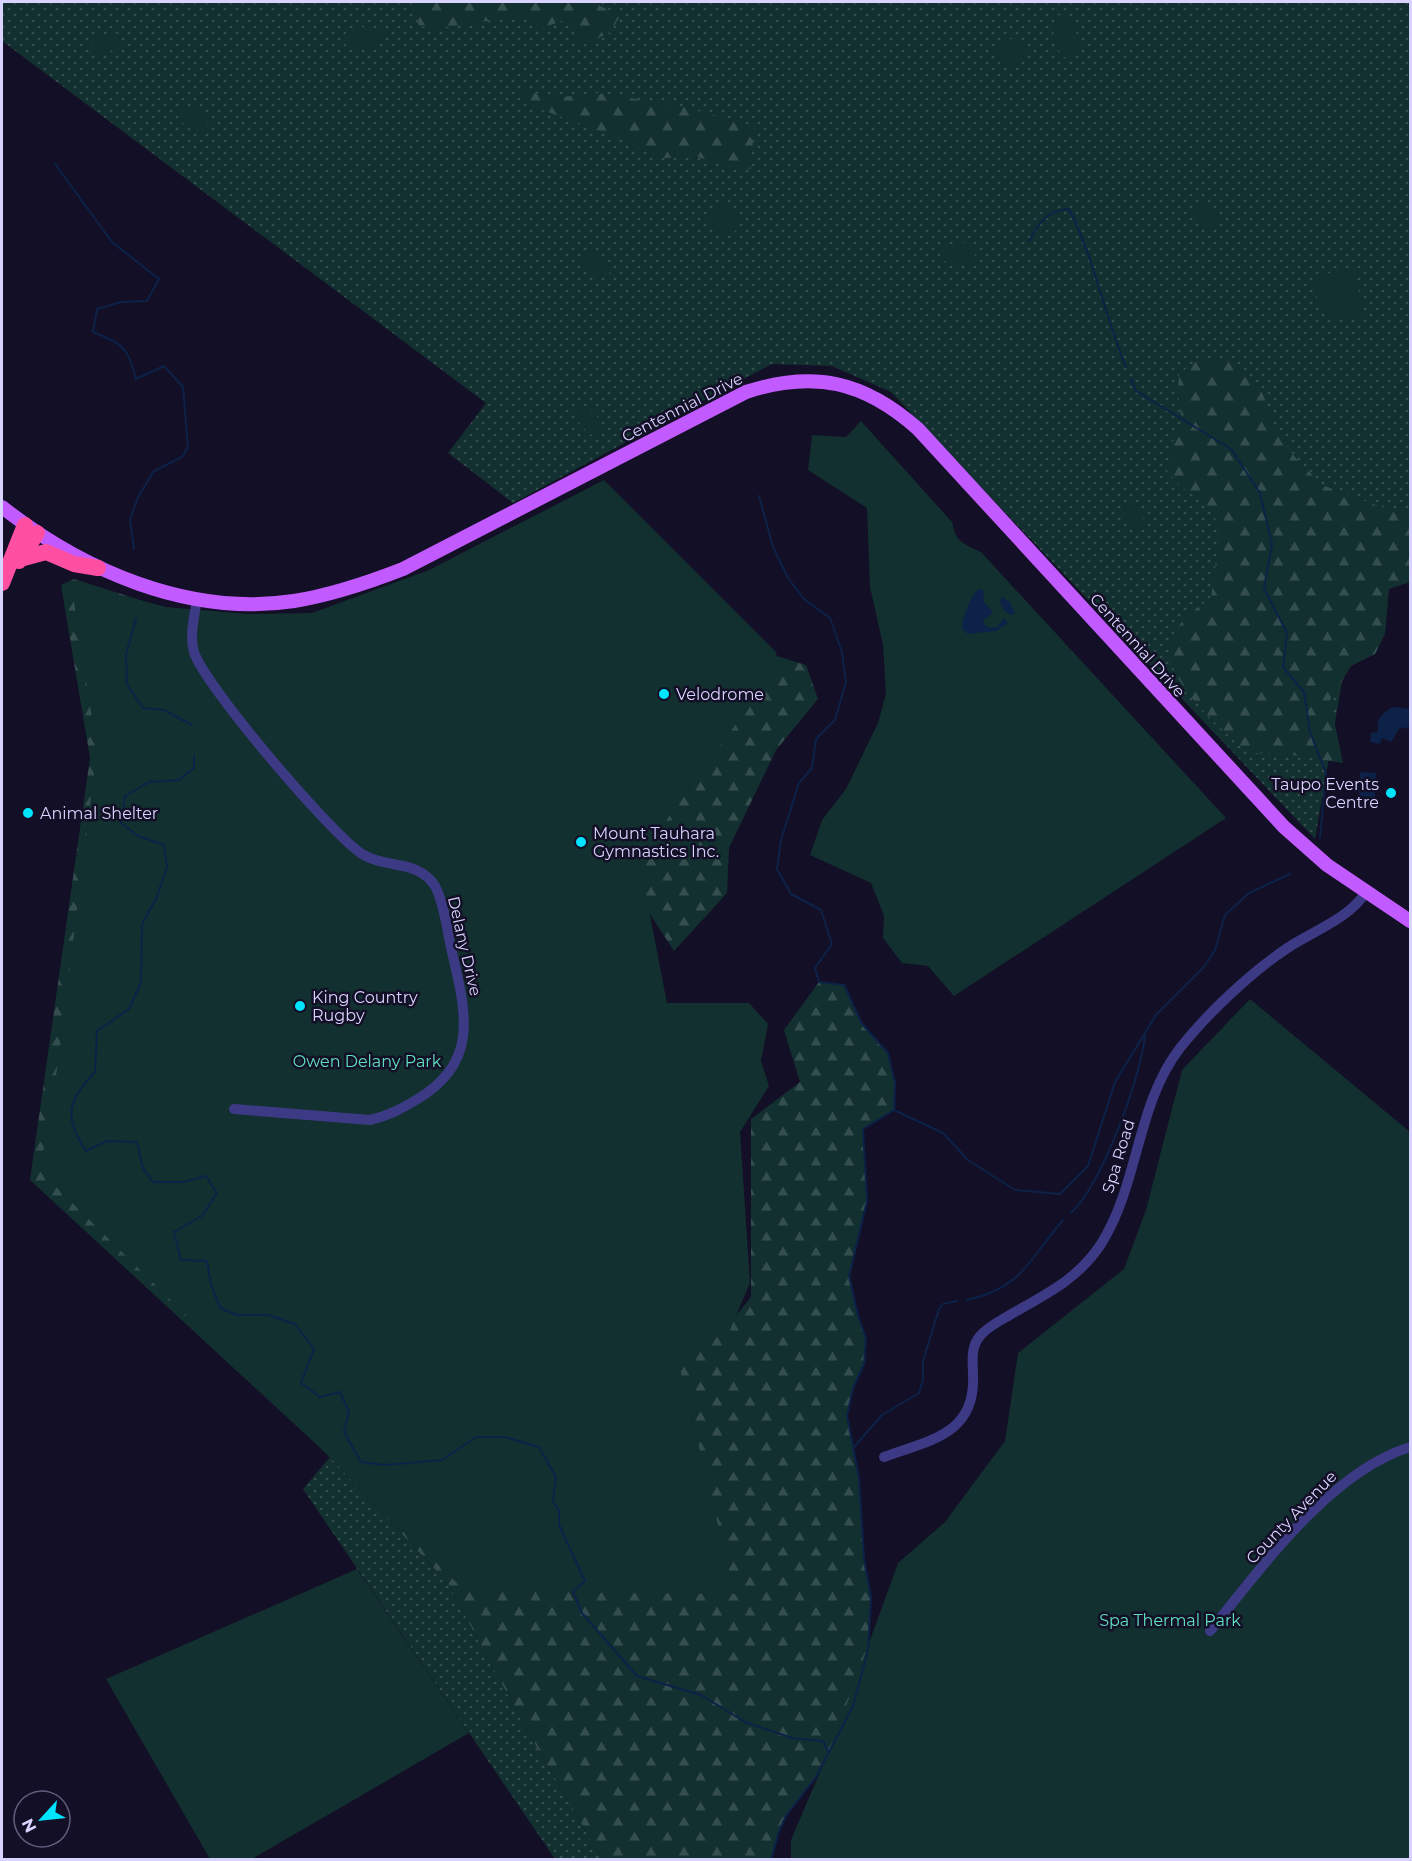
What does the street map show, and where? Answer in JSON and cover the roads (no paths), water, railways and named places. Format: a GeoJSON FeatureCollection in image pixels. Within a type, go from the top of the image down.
{"type":"FeatureCollection","features":[{"type":"Feature","properties":{"kind":"highway"},"geometry":{"type":"LineString","coordinates":[[4,577],[20,559],[31,529]]}},
{"type":"Feature","properties":{"kind":"highway"},"geometry":{"type":"LineString","coordinates":[[4,577],[31,529]]}},
{"type":"Feature","properties":{"kind":"highway"},"geometry":{"type":"LineString","coordinates":[[20,559],[46,552],[74,564],[98,568]]}},
{"type":"Feature","properties":{"kind":"main road","name":"Centennial Drive"},"geometry":{"type":"LineString","coordinates":[[2,507],[31,529],[98,568],[145,585],[197,598],[243,602],[291,601],[345,590],[425,559],[746,393],[787,381],[826,381],[845,385],[882,400],[918,429],[1261,803],[1304,847],[1366,892]]}},
{"type":"Feature","properties":{"kind":"main road"},"geometry":{"type":"LineString","coordinates":[[1366,892],[1410,921]]}},
{"type":"Feature","properties":{"kind":"street","name":"Delany Drive"},"geometry":{"type":"LineString","coordinates":[[197,598],[192,642],[194,651],[202,671],[236,715],[348,844],[377,861],[418,870],[435,887],[464,1003],[465,1029],[458,1057],[448,1076],[427,1094],[390,1116],[370,1120],[234,1109]]}},
{"type":"Feature","properties":{"kind":"street","name":"Spa Road"},"geometry":{"type":"LineString","coordinates":[[884,1457],[958,1426],[973,1399],[973,1350],[979,1337],[990,1327],[1063,1285],[1100,1246],[1122,1199],[1146,1118],[1162,1076],[1179,1049],[1212,1012],[1284,950],[1348,912],[1366,892]]}},
{"type":"Feature","properties":{"kind":"street","name":"County Avenue"},"geometry":{"type":"LineString","coordinates":[[1210,1631],[1266,1562],[1349,1478],[1370,1463],[1410,1447]]}},
{"type":"Feature","properties":{"kind":"water"},"geometry":{"type":"Polygon","coordinates":[[[979,589],[984,591],[983,601],[992,611],[991,615],[983,620],[984,624],[989,628],[997,627],[1004,618],[1008,623],[996,631],[968,634],[962,629],[963,619],[970,601],[979,589]]]}},
{"type":"Feature","properties":{"kind":"water"},"geometry":{"type":"Polygon","coordinates":[[[1002,597],[1010,602],[1015,614],[1010,615],[1003,609],[1000,601],[1002,597]]]}},
{"type":"Feature","properties":{"kind":"water"},"geometry":{"type":"Polygon","coordinates":[[[1392,707],[1410,709],[1410,725],[1406,729],[1400,727],[1391,742],[1382,738],[1380,744],[1370,742],[1371,733],[1378,732],[1380,717],[1392,707]]]}},
{"type":"Feature","properties":{"kind":"water"},"geometry":{"type":"Polygon","coordinates":[[[1360,772],[1376,773],[1375,799],[1359,799],[1360,772]]]}},
{"type":"Feature","properties":{"kind":"waterway"},"geometry":{"type":"LineString","coordinates":[[55,164],[112,242],[159,279],[147,301],[121,302],[97,309],[93,332],[123,348],[130,360],[136,379],[164,366],[183,387],[188,447],[182,457],[154,471],[138,497],[130,520],[134,549]]}},
{"type":"Feature","properties":{"kind":"waterway"},"geometry":{"type":"LineString","coordinates":[[1029,241],[1044,219],[1055,212],[1069,209],[1086,248],[1126,367]]}},
{"type":"Feature","properties":{"kind":"waterway"},"geometry":{"type":"LineString","coordinates":[[1131,379],[1136,391],[1231,449],[1260,493],[1272,544],[1264,588],[1287,633],[1283,667],[1304,692],[1310,732],[1326,773],[1320,838]]}},
{"type":"Feature","properties":{"kind":"waterway"},"geometry":{"type":"LineString","coordinates":[[759,496],[773,547],[788,578],[804,599],[830,618],[842,652],[846,682],[835,720],[816,739],[812,768],[799,783],[781,840],[777,869],[791,894],[821,910],[832,944],[815,968],[819,982],[844,985],[862,1024],[888,1053],[895,1083],[894,1110]]}},
{"type":"Feature","properties":{"kind":"waterway"},"geometry":{"type":"LineString","coordinates":[[136,618],[126,655],[127,684],[143,708],[164,710],[192,725]]}},
{"type":"Feature","properties":{"kind":"waterway"},"geometry":{"type":"LineString","coordinates":[[194,756],[194,768],[179,780],[149,782],[125,796],[121,823],[138,836],[164,845],[167,867],[156,899],[142,924],[141,982],[129,1009],[97,1031],[95,1072],[74,1100],[72,1109],[74,1128],[86,1151],[107,1141],[137,1142],[143,1168],[153,1182],[183,1182],[206,1176],[217,1193],[203,1215],[174,1232],[181,1260],[207,1261],[211,1284],[220,1308],[237,1315],[268,1315],[295,1324],[314,1349],[301,1383],[320,1397],[340,1392],[349,1412],[344,1432],[361,1462],[385,1465],[442,1460],[476,1437],[505,1437],[539,1447],[556,1477],[553,1502],[559,1510],[559,1525],[585,1581],[573,1592],[582,1613],[637,1676],[701,1695],[745,1722],[792,1738],[823,1741],[829,1753]]}},
{"type":"Feature","properties":{"kind":"waterway"},"geometry":{"type":"LineString","coordinates":[[894,1110],[943,1133],[968,1160],[1015,1190],[1060,1194],[1088,1166],[1115,1082],[1156,1015],[1204,967],[1215,950],[1225,915],[1249,893],[1290,874]]}},
{"type":"Feature","properties":{"kind":"waterway"},"geometry":{"type":"LineString","coordinates":[[1071,1213],[1095,1179],[1118,1129],[1136,1076],[1145,1035]]}},
{"type":"Feature","properties":{"kind":"waterway"},"geometry":{"type":"LineString","coordinates":[[771,1860],[779,1831],[787,1814],[816,1777],[853,1706],[868,1650],[871,1598],[864,1559],[859,1478],[847,1416],[853,1388],[864,1364],[866,1339],[849,1276],[867,1201],[863,1129],[894,1110]]}},
{"type":"Feature","properties":{"kind":"waterway"},"geometry":{"type":"LineString","coordinates":[[967,1300],[986,1295],[1013,1280],[1063,1220]]}},
{"type":"Feature","properties":{"kind":"waterway"},"geometry":{"type":"LineString","coordinates":[[854,1447],[882,1415],[919,1393],[923,1380],[923,1361],[939,1309],[943,1304],[957,1301]]}},
{"type":"Feature","properties":{"kind":"place","name":"Velodrome"},"geometry":{"type":"Point","coordinates":[664,694]}},
{"type":"Feature","properties":{"kind":"place","name":"Taupo Events Centre"},"geometry":{"type":"Point","coordinates":[1391,793]}},
{"type":"Feature","properties":{"kind":"place","name":"Animal Shelter"},"geometry":{"type":"Point","coordinates":[28,813]}},
{"type":"Feature","properties":{"kind":"place","name":"Mount Tauhara Gymnastics Inc."},"geometry":{"type":"Point","coordinates":[581,842]}},
{"type":"Feature","properties":{"kind":"place","name":"King Country Rugby"},"geometry":{"type":"Point","coordinates":[300,1006]}},
{"type":"Feature","properties":{"kind":"park label","name":"Owen Delany Park"},"geometry":{"type":"Point","coordinates":[367,1061]}},
{"type":"Feature","properties":{"kind":"park label","name":"Spa Thermal Park"},"geometry":{"type":"Point","coordinates":[1170,1620]}}]}
